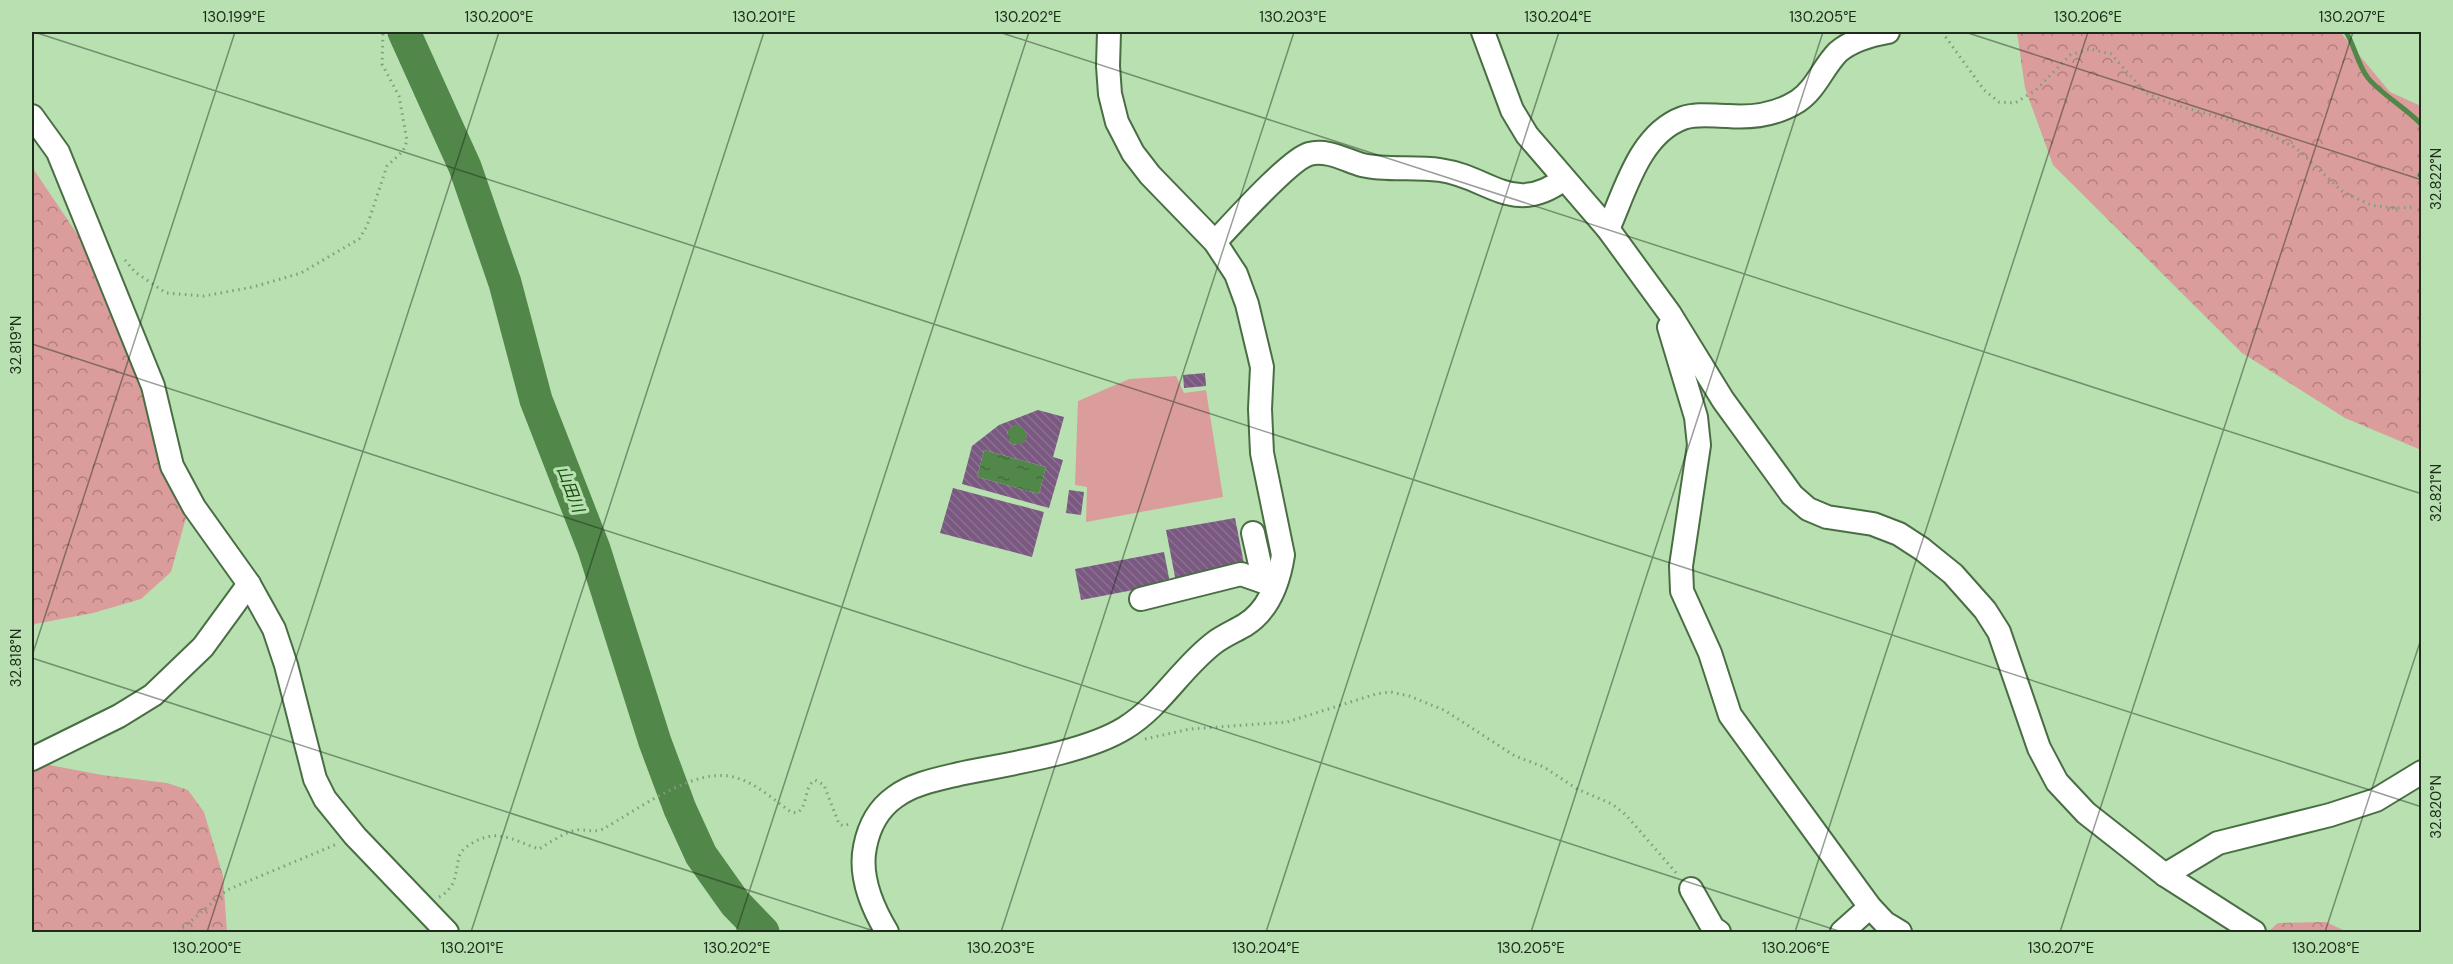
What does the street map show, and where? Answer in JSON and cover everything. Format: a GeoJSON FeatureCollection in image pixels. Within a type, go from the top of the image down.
{"type":"FeatureCollection","features":[{"type":"Feature","properties":{"kind":"street"},"geometry":{"type":"LineString","coordinates":[[888,933],[866,886],[862,862],[873,820],[885,805],[897,795],[937,779],[1081,747],[1125,728],[1160,700],[1189,666],[1214,642],[1248,624],[1266,604],[1269,584],[1283,555],[1262,453],[1260,409],[1262,367],[1247,304],[1236,274],[1215,242],[1150,175],[1133,153],[1117,122],[1110,94],[1109,32]]}},
{"type":"Feature","properties":{"kind":"street"},"geometry":{"type":"LineString","coordinates":[[1483,32],[1512,110],[1527,135],[1608,229],[1670,314],[1723,400],[1792,495],[1808,509],[1827,517],[1873,525],[1899,534],[1953,574],[1985,610],[1999,632],[2039,748],[2057,782],[2086,813],[2165,875],[2254,933]]}},
{"type":"Feature","properties":{"kind":"street"},"geometry":{"type":"LineString","coordinates":[[1608,229],[1643,152],[1667,127],[1682,118],[1701,115],[1746,118],[1766,115],[1783,109],[1813,88],[1838,53],[1850,44],[1869,36],[1888,32]]}},
{"type":"Feature","properties":{"kind":"street"},"geometry":{"type":"LineString","coordinates":[[32,117],[58,152],[153,386],[172,466],[194,507],[249,584],[274,629],[315,779],[326,799],[355,837],[447,933]]}},
{"type":"Feature","properties":{"kind":"street"},"geometry":{"type":"LineString","coordinates":[[1215,242],[1296,160],[1318,152],[1363,165],[1444,170],[1494,190],[1516,195],[1535,195],[1550,190],[1564,179]]}},
{"type":"Feature","properties":{"kind":"street"},"geometry":{"type":"LineString","coordinates":[[1670,314],[1668,321],[1670,333],[1696,417],[1699,445],[1681,566],[1682,591],[1710,653],[1730,715],[1870,907],[1885,923],[1900,933]]}},
{"type":"Feature","properties":{"kind":"street"},"geometry":{"type":"LineString","coordinates":[[1254,533],[1269,584]]}},
{"type":"Feature","properties":{"kind":"street"},"geometry":{"type":"LineString","coordinates":[[1141,599],[1241,573],[1269,584]]}},
{"type":"Feature","properties":{"kind":"street"},"geometry":{"type":"LineString","coordinates":[[32,759],[119,716],[153,695],[203,647],[249,584]]}},
{"type":"Feature","properties":{"kind":"street"},"geometry":{"type":"LineString","coordinates":[[2165,875],[2218,843],[2330,815],[2376,800],[2421,772]]}},
{"type":"Feature","properties":{"kind":"street"},"geometry":{"type":"LineString","coordinates":[[1691,889],[1713,928],[1719,933]]}},
{"type":"Feature","properties":{"kind":"street"},"geometry":{"type":"LineString","coordinates":[[1842,933],[1870,907]]}},
{"type":"Feature","properties":{"kind":"path"},"geometry":{"type":"LineString","coordinates":[[122,257],[135,272],[166,293],[204,296],[253,287],[301,273],[359,239],[367,226],[373,201],[387,166],[403,151],[407,141],[399,96],[382,64],[383,32]]}},
{"type":"Feature","properties":{"kind":"path"},"geometry":{"type":"LineString","coordinates":[[1942,32],[1984,90],[1999,102],[2015,103],[2036,90],[2070,55],[2090,49],[2111,54],[2146,93],[2169,103],[2257,128],[2296,148],[2343,192],[2371,205],[2392,208],[2415,207]]}},
{"type":"Feature","properties":{"kind":"path"},"geometry":{"type":"LineString","coordinates":[[1125,728],[1136,737],[1146,739],[1190,729],[1287,722],[1376,694],[1391,692],[1409,696],[1443,710],[1515,756],[1544,767],[1577,789],[1612,804],[1626,815],[1691,889]]}},
{"type":"Feature","properties":{"kind":"path"},"geometry":{"type":"LineString","coordinates":[[422,906],[448,892],[455,882],[460,854],[465,846],[497,835],[539,849],[565,834],[578,830],[600,830],[662,793],[720,775],[735,777],[751,784],[791,812],[797,813],[804,807],[809,785],[815,780],[824,785],[839,825],[844,826],[861,817],[873,820]]}},
{"type":"Feature","properties":{"kind":"path"},"geometry":{"type":"LineString","coordinates":[[178,933],[227,890],[355,837]]}},
{"type":"Feature","properties":{"kind":"green space"},"geometry":{"type":"Polygon","coordinates":[[[2017,32],[2340,32],[2390,92],[2421,106],[2421,450],[2345,418],[2242,353],[2053,165],[2025,88],[2017,32]]]}},
{"type":"Feature","properties":{"kind":"green space"},"geometry":{"type":"Polygon","coordinates":[[[32,167],[90,253],[147,373],[187,514],[171,572],[141,599],[93,613],[35,624],[32,627],[32,167]]]}},
{"type":"Feature","properties":{"kind":"green space"},"geometry":{"type":"Polygon","coordinates":[[[1176,376],[1184,393],[1206,390],[1223,497],[1086,522],[1087,487],[1075,485],[1078,401],[1129,379],[1176,376]]]}},
{"type":"Feature","properties":{"kind":"green space"},"geometry":{"type":"Polygon","coordinates":[[[32,759],[39,763],[102,775],[167,783],[188,790],[204,812],[223,876],[227,932],[32,932],[32,759]]]}},
{"type":"Feature","properties":{"kind":"green space"},"geometry":{"type":"Polygon","coordinates":[[[2326,922],[2347,932],[2268,932],[2278,923],[2326,922]]]}},
{"type":"Feature","properties":{"kind":"water"},"geometry":{"type":"Polygon","coordinates":[[[1017,425],[1024,428],[1027,435],[1024,442],[1017,445],[1010,442],[1007,435],[1010,428],[1017,425]]]}},
{"type":"Feature","properties":{"kind":"water"},"geometry":{"type":"Polygon","coordinates":[[[984,450],[1046,467],[1039,494],[977,477],[984,450]]]}},
{"type":"Feature","properties":{"kind":"building"},"geometry":{"type":"Polygon","coordinates":[[[1205,373],[1206,386],[1184,388],[1183,375],[1205,373]]]}},
{"type":"Feature","properties":{"kind":"building"},"geometry":{"type":"Polygon","coordinates":[[[1038,410],[1064,417],[1053,457],[1063,460],[1049,508],[962,484],[972,446],[999,425],[1038,410]],[[1017,425],[1011,427],[1007,433],[1010,442],[1015,445],[1024,442],[1027,436],[1023,428],[1017,425]],[[984,450],[977,477],[1039,494],[1046,467],[984,450]]]}},
{"type":"Feature","properties":{"kind":"building"},"geometry":{"type":"Polygon","coordinates":[[[953,488],[1044,512],[1032,557],[940,533],[953,488]]]}},
{"type":"Feature","properties":{"kind":"building"},"geometry":{"type":"Polygon","coordinates":[[[1069,490],[1084,492],[1081,515],[1066,513],[1069,490]]]}},
{"type":"Feature","properties":{"kind":"building"},"geometry":{"type":"Polygon","coordinates":[[[1235,518],[1245,569],[1176,582],[1166,530],[1235,518]]]}},
{"type":"Feature","properties":{"kind":"building"},"geometry":{"type":"Polygon","coordinates":[[[1164,552],[1170,583],[1081,600],[1075,569],[1164,552]]]}},
{"type":"Feature","properties":{"kind":"waterway","name":"山田川"},"geometry":{"type":"LineString","coordinates":[[404,32],[465,167],[505,283],[536,400],[594,549],[655,742],[680,809],[701,855],[735,903],[763,932]]}},
{"type":"Feature","properties":{"kind":"waterway"},"geometry":{"type":"LineString","coordinates":[[2346,32],[2368,78],[2422,125]]}},
{"type":"Feature","properties":{"kind":"waterway"},"geometry":{"type":"LineString","coordinates":[[2420,175],[2422,171]]}}]}
